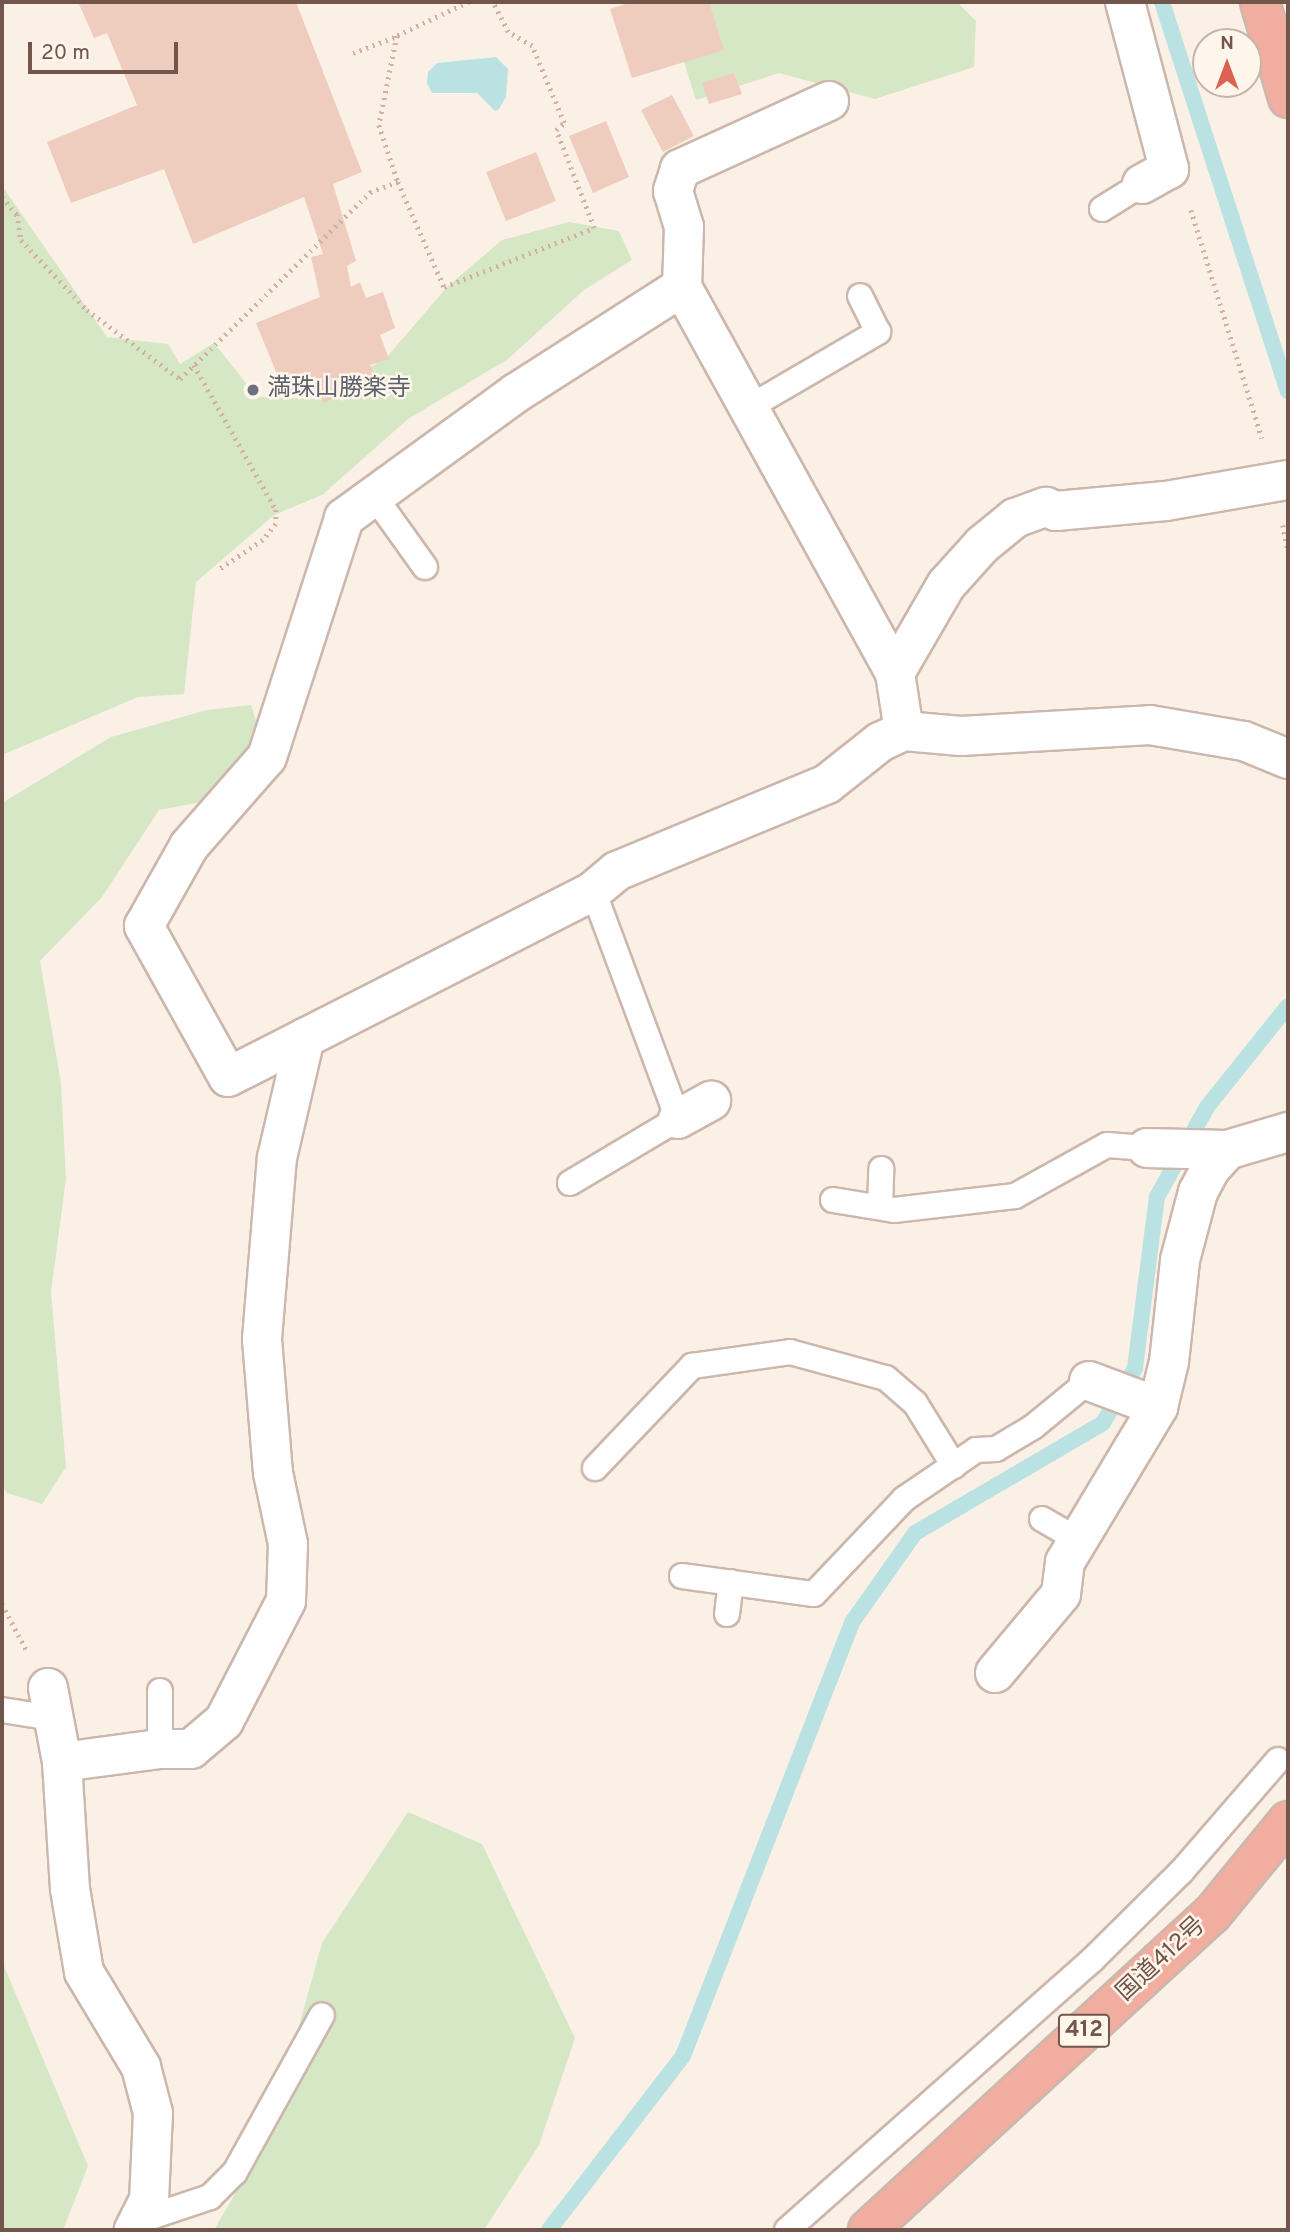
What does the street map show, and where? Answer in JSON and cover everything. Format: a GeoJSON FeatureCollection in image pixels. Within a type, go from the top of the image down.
{"type":"FeatureCollection","features":[{"type":"Feature","properties":{"kind":"highway"},"geometry":{"type":"LineString","coordinates":[[1260,2],[1288,98]]}},
{"type":"Feature","properties":{"kind":"highway","name":"国道412号"},"geometry":{"type":"LineString","coordinates":[[869,2230],[1212,1914],[1288,1821]]}},
{"type":"Feature","properties":{"kind":"street"},"geometry":{"type":"LineString","coordinates":[[1125,2],[1156,177]]}},
{"type":"Feature","properties":{"kind":"street"},"geometry":{"type":"LineString","coordinates":[[829,101],[680,169],[673,191],[684,227],[682,286],[895,673],[904,731]]}},
{"type":"Feature","properties":{"kind":"street"},"geometry":{"type":"LineString","coordinates":[[682,286],[516,393],[372,493],[344,518],[267,757],[189,846],[144,926],[228,1077],[593,891],[617,871],[827,784],[880,742],[904,731],[961,736],[1150,725],[1244,741],[1288,759]]}},
{"type":"Feature","properties":{"kind":"street"},"geometry":{"type":"LineString","coordinates":[[895,673],[946,585],[982,545],[1015,518],[1046,507],[1056,511],[1166,501],[1281,481]]}},
{"type":"Feature","properties":{"kind":"street"},"geometry":{"type":"LineString","coordinates":[[62,1762],[160,1749],[191,1749],[224,1721],[286,1601],[288,1544],[273,1473],[262,1339],[277,1158],[305,1038]]}},
{"type":"Feature","properties":{"kind":"street"},"geometry":{"type":"LineString","coordinates":[[678,1119],[711,1101]]}},
{"type":"Feature","properties":{"kind":"street"},"geometry":{"type":"LineString","coordinates":[[1147,1148],[1223,1150],[1288,1132]]}},
{"type":"Feature","properties":{"kind":"street"},"geometry":{"type":"LineString","coordinates":[[995,1673],[1061,1594],[1065,1562],[1156,1406],[1169,1362],[1180,1260],[1198,1192],[1223,1150]]}},
{"type":"Feature","properties":{"kind":"street"},"geometry":{"type":"LineString","coordinates":[[1089,1381],[1156,1406]]}},
{"type":"Feature","properties":{"kind":"street"},"geometry":{"type":"LineString","coordinates":[[51,1703],[62,1762],[70,1889],[84,1972],[141,2067],[153,2113],[149,2200],[136,2226]]}},
{"type":"Feature","properties":{"kind":"lane"},"geometry":{"type":"LineString","coordinates":[[1102,209],[1156,177]]}},
{"type":"Feature","properties":{"kind":"lane"},"geometry":{"type":"LineString","coordinates":[[748,408],[878,332],[860,296]]}},
{"type":"Feature","properties":{"kind":"lane"},"geometry":{"type":"LineString","coordinates":[[372,493],[425,567]]}},
{"type":"Feature","properties":{"kind":"lane"},"geometry":{"type":"LineString","coordinates":[[570,1183],[678,1119],[593,891]]}},
{"type":"Feature","properties":{"kind":"lane"},"geometry":{"type":"LineString","coordinates":[[834,1200],[894,1210],[1015,1196],[1107,1145],[1147,1148]]}},
{"type":"Feature","properties":{"kind":"lane"},"geometry":{"type":"LineString","coordinates":[[880,1207],[881,1169]]}},
{"type":"Feature","properties":{"kind":"lane"},"geometry":{"type":"LineString","coordinates":[[595,1468],[692,1366],[790,1352],[886,1378],[915,1403],[954,1466]]}},
{"type":"Feature","properties":{"kind":"lane"},"geometry":{"type":"LineString","coordinates":[[682,1576],[814,1594],[904,1499],[976,1450],[996,1449],[1033,1427],[1089,1381]]}},
{"type":"Feature","properties":{"kind":"lane"},"geometry":{"type":"LineString","coordinates":[[1042,1519],[1079,1541]]}},
{"type":"Feature","properties":{"kind":"lane"},"geometry":{"type":"LineString","coordinates":[[727,1614],[731,1582]]}},
{"type":"Feature","properties":{"kind":"lane"},"geometry":{"type":"LineString","coordinates":[[160,1691],[160,1749]]}},
{"type":"Feature","properties":{"kind":"lane"},"geometry":{"type":"LineString","coordinates":[[2,1710],[51,1703]]}},
{"type":"Feature","properties":{"kind":"lane"},"geometry":{"type":"LineString","coordinates":[[787,2230],[1092,1960],[1181,1872],[1278,1760]]}},
{"type":"Feature","properties":{"kind":"lane"},"geometry":{"type":"LineString","coordinates":[[136,2226],[211,2197],[235,2172],[322,2015]]}},
{"type":"Feature","properties":{"kind":"path"},"geometry":{"type":"LineString","coordinates":[[353,53],[397,36],[469,2]]}},
{"type":"Feature","properties":{"kind":"path"},"geometry":{"type":"LineString","coordinates":[[397,36],[379,125],[398,182],[444,287],[594,228],[556,130],[564,123],[532,46],[508,32],[493,2]]}},
{"type":"Feature","properties":{"kind":"path"},"geometry":{"type":"LineString","coordinates":[[1156,177],[1199,224],[1281,481],[1288,550]]}},
{"type":"Feature","properties":{"kind":"path"},"geometry":{"type":"LineString","coordinates":[[2,197],[17,214],[21,240],[87,310],[180,379],[370,192],[398,182]]}},
{"type":"Feature","properties":{"kind":"path"},"geometry":{"type":"LineString","coordinates":[[194,365],[276,510],[276,524],[263,540],[220,569]]}},
{"type":"Feature","properties":{"kind":"green space"},"geometry":{"type":"Polygon","coordinates":[[[665,2],[957,2],[976,21],[974,67],[875,99],[779,73],[696,100],[665,2]]]}},
{"type":"Feature","properties":{"kind":"green space"},"geometry":{"type":"Polygon","coordinates":[[[2,186],[107,337],[168,344],[180,364],[214,343],[257,397],[319,399],[387,357],[447,287],[502,240],[569,222],[619,231],[632,260],[584,290],[508,359],[408,419],[322,495],[274,515],[196,582],[184,694],[138,697],[2,755],[2,186]]]}},
{"type":"Feature","properties":{"kind":"green space"},"geometry":{"type":"Polygon","coordinates":[[[251,705],[264,746],[232,796],[159,810],[102,897],[40,961],[61,1083],[66,1179],[51,1292],[66,1467],[42,1504],[7,1493],[2,1486],[2,803],[111,737],[207,710],[251,705]]]}},
{"type":"Feature","properties":{"kind":"green space"},"geometry":{"type":"Polygon","coordinates":[[[408,1812],[482,1844],[575,2038],[539,2145],[484,2230],[214,2230],[269,2134],[322,1943],[408,1812]]]}},
{"type":"Feature","properties":{"kind":"green space"},"geometry":{"type":"Polygon","coordinates":[[[2,1961],[88,2166],[63,2230],[2,2230],[2,1961]]]}},
{"type":"Feature","properties":{"kind":"water"},"geometry":{"type":"Polygon","coordinates":[[[496,57],[508,69],[506,97],[495,111],[477,93],[432,93],[427,83],[428,72],[437,63],[496,57]]]}},
{"type":"Feature","properties":{"kind":"building"},"geometry":{"type":"Polygon","coordinates":[[[78,2],[296,2],[362,172],[333,184],[356,261],[347,266],[351,287],[360,282],[366,298],[383,292],[395,328],[380,335],[389,359],[370,365],[377,382],[323,403],[316,386],[286,396],[256,323],[320,297],[311,257],[323,254],[304,197],[193,244],[164,169],[71,203],[47,142],[137,105],[107,33],[94,38],[78,2]]]}},
{"type":"Feature","properties":{"kind":"building"},"geometry":{"type":"Polygon","coordinates":[[[632,2],[709,2],[724,50],[632,78],[610,9],[632,2]]]}},
{"type":"Feature","properties":{"kind":"building"},"geometry":{"type":"Polygon","coordinates":[[[734,73],[742,94],[709,104],[702,83],[734,73]]]}},
{"type":"Feature","properties":{"kind":"building"},"geometry":{"type":"Polygon","coordinates":[[[672,95],[694,136],[663,152],[641,110],[672,95]]]}},
{"type":"Feature","properties":{"kind":"building"},"geometry":{"type":"Polygon","coordinates":[[[606,121],[629,177],[593,193],[569,136],[606,121]]]}},
{"type":"Feature","properties":{"kind":"building"},"geometry":{"type":"Polygon","coordinates":[[[536,152],[556,201],[506,221],[486,172],[536,152]]]}},
{"type":"Feature","properties":{"kind":"waterway"},"geometry":{"type":"LineString","coordinates":[[1162,2],[1288,391]]}},
{"type":"Feature","properties":{"kind":"waterway"},"geometry":{"type":"LineString","coordinates":[[549,2230],[683,2056],[853,1621],[915,1533],[1103,1423],[1135,1368],[1157,1197],[1207,1107],[1288,1006]]}},
{"type":"Feature","properties":{"kind":"place","name":"満珠山勝楽寺"},"geometry":{"type":"Point","coordinates":[253,390]}}]}
